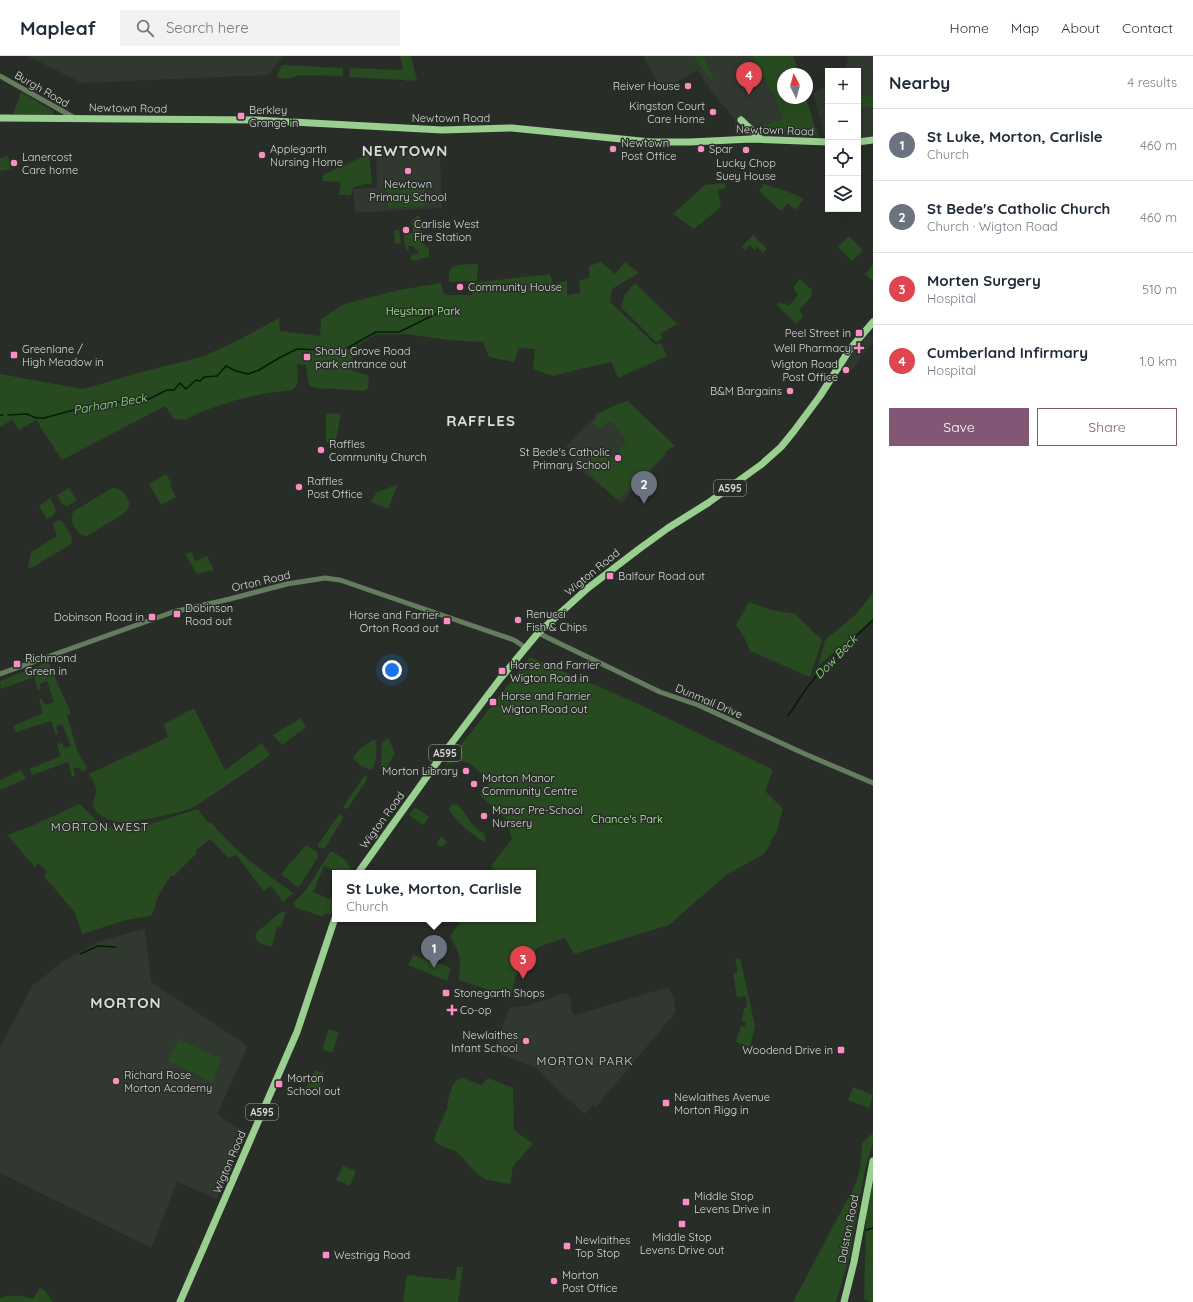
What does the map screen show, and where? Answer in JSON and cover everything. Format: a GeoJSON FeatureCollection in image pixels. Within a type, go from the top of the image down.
{"type":"FeatureCollection","features":[{"type":"Feature","properties":{"kind":"main road","name":"Newtown Road"},"geometry":{"type":"LineString","coordinates":[[0,118],[255,120],[442,130],[512,128],[651,142],[729,140],[825,142]]}},
{"type":"Feature","properties":{"kind":"main road"},"geometry":{"type":"LineString","coordinates":[[741,120],[761,140]]}},
{"type":"Feature","properties":{"kind":"main road"},"geometry":{"type":"LineString","coordinates":[[861,142],[873,140]]}},
{"type":"Feature","properties":{"kind":"main road","name":"Wigton Road"},"geometry":{"type":"LineString","coordinates":[[360,870],[438,761],[500,679],[538,633],[588,588],[668,528],[708,503],[762,464],[781,447],[820,396],[850,350],[873,322]]}},
{"type":"Feature","properties":{"kind":"main road","name":"Wigton Road"},"geometry":{"type":"LineString","coordinates":[[180,1302],[297,1032],[334,922]]}},
{"type":"Feature","properties":{"kind":"main road","name":"Dalston Road"},"geometry":{"type":"LineString","coordinates":[[844,1302],[854,1262],[873,1161]]}},
{"type":"Feature","properties":{"kind":"street","name":"Burgh Road"},"geometry":{"type":"LineString","coordinates":[[0,76],[74,118]]}},
{"type":"Feature","properties":{"kind":"street"},"geometry":{"type":"LineString","coordinates":[[55,118],[58,110]]}},
{"type":"Feature","properties":{"kind":"street","name":"Orton Road"},"geometry":{"type":"LineString","coordinates":[[0,674],[173,612],[287,584],[325,578],[340,580],[514,640],[526,648]]}},
{"type":"Feature","properties":{"kind":"street","name":"Dunmail Drive"},"geometry":{"type":"LineString","coordinates":[[538,633],[660,692],[698,705],[873,783]]}},
{"type":"Feature","properties":{"kind":"shaded area"},"geometry":{"type":"Polygon","coordinates":[[[28,56],[283,56],[268,75],[82,83],[28,56]]]}},
{"type":"Feature","properties":{"kind":"shaded area"},"geometry":{"type":"Polygon","coordinates":[[[643,56],[793,56],[797,68],[777,68],[777,104],[808,104],[819,137],[735,135],[735,120],[697,70],[662,91],[643,56]]]}},
{"type":"Feature","properties":{"kind":"shaded area"},"geometry":{"type":"Polygon","coordinates":[[[848,56],[873,56],[873,137],[861,138],[861,68],[845,68],[848,56]]]}},
{"type":"Feature","properties":{"kind":"shaded area"},"geometry":{"type":"Polygon","coordinates":[[[825,87],[825,135],[813,93],[825,87]]]}},
{"type":"Feature","properties":{"kind":"shaded area","name":"Newtown Primary School"},"geometry":{"type":"Polygon","coordinates":[[[376,149],[440,154],[442,208],[355,213],[353,189],[377,188],[376,149]]]}},
{"type":"Feature","properties":{"kind":"shaded area"},"geometry":{"type":"Polygon","coordinates":[[[867,333],[873,337],[873,342],[848,375],[840,370],[867,333]]]}},
{"type":"Feature","properties":{"kind":"shaded area","name":"St Bede's Catholic Primary School"},"geometry":{"type":"Polygon","coordinates":[[[617,408],[667,454],[621,503],[571,461],[575,455],[566,446],[595,418],[596,413],[617,408]]]}},
{"type":"Feature","properties":{"kind":"shaded area","name":"Richard Rose Morton Academy"},"geometry":{"type":"Polygon","coordinates":[[[145,929],[151,982],[248,1046],[217,1114],[244,1132],[217,1199],[177,1182],[151,1248],[0,1173],[0,1048],[32,986],[64,961],[99,941],[145,929]]]}},
{"type":"Feature","properties":{"kind":"shaded area"},"geometry":{"type":"Polygon","coordinates":[[[669,987],[674,1000],[676,1012],[596,1107],[593,1105],[585,1114],[536,1068],[493,1051],[510,1007],[526,1006],[566,993],[568,994],[571,1003],[571,1011],[575,1015],[669,987]]]}},
{"type":"Feature","properties":{"kind":"green space"},"geometry":{"type":"Polygon","coordinates":[[[400,56],[411,56],[417,80],[406,81],[349,77],[350,68],[403,70],[400,56]]]}},
{"type":"Feature","properties":{"kind":"green space"},"geometry":{"type":"Polygon","coordinates":[[[693,56],[704,56],[715,83],[713,83],[693,56]]]}},
{"type":"Feature","properties":{"kind":"green space"},"geometry":{"type":"Polygon","coordinates":[[[752,56],[793,56],[797,68],[777,68],[777,104],[752,56]]]}},
{"type":"Feature","properties":{"kind":"green space"},"geometry":{"type":"Polygon","coordinates":[[[282,65],[343,68],[343,76],[298,75],[285,79],[278,78],[277,76],[282,65]]]}},
{"type":"Feature","properties":{"kind":"green space"},"geometry":{"type":"Polygon","coordinates":[[[21,92],[53,111],[54,115],[13,114],[21,92]]]}},
{"type":"Feature","properties":{"kind":"green space"},"geometry":{"type":"Polygon","coordinates":[[[861,95],[873,97],[873,107],[861,107],[861,95]]]}},
{"type":"Feature","properties":{"kind":"green space"},"geometry":{"type":"Polygon","coordinates":[[[777,104],[808,104],[817,135],[807,136],[785,133],[759,133],[755,128],[783,119],[777,104]]]}},
{"type":"Feature","properties":{"kind":"green space"},"geometry":{"type":"Polygon","coordinates":[[[369,154],[372,183],[353,187],[351,195],[339,195],[341,182],[322,181],[323,175],[369,154]]]}},
{"type":"Feature","properties":{"kind":"green space"},"geometry":{"type":"Polygon","coordinates":[[[8,156],[11,169],[0,171],[0,158],[8,156]]]}},
{"type":"Feature","properties":{"kind":"green space"},"geometry":{"type":"Polygon","coordinates":[[[424,183],[425,206],[388,208],[387,186],[424,183]]]}},
{"type":"Feature","properties":{"kind":"green space"},"geometry":{"type":"Polygon","coordinates":[[[725,183],[726,188],[718,190],[721,207],[694,229],[673,214],[705,185],[725,183]]]}},
{"type":"Feature","properties":{"kind":"green space"},"geometry":{"type":"Polygon","coordinates":[[[764,184],[789,192],[804,199],[795,210],[788,203],[781,211],[759,191],[764,184]]]}},
{"type":"Feature","properties":{"kind":"green space"},"geometry":{"type":"Polygon","coordinates":[[[416,216],[420,216],[421,241],[429,249],[429,257],[412,261],[410,257],[419,253],[413,246],[408,246],[409,251],[407,251],[404,243],[404,234],[413,233],[412,219],[416,218],[416,216]]]}},
{"type":"Feature","properties":{"kind":"green space"},"geometry":{"type":"Polygon","coordinates":[[[394,230],[399,230],[401,243],[395,244],[394,230]]]}},
{"type":"Feature","properties":{"kind":"green space"},"geometry":{"type":"Polygon","coordinates":[[[753,235],[767,249],[763,253],[757,247],[754,250],[750,245],[745,250],[741,247],[753,235]]]}},
{"type":"Feature","properties":{"kind":"green space"},"geometry":{"type":"Polygon","coordinates":[[[849,236],[863,250],[852,261],[838,247],[849,236]]]}},
{"type":"Feature","properties":{"kind":"green space","name":"Heysham Park"},"geometry":{"type":"Polygon","coordinates":[[[601,262],[615,274],[625,262],[639,273],[612,289],[610,302],[656,345],[661,343],[667,356],[618,378],[611,362],[553,376],[533,369],[535,349],[519,348],[514,362],[489,357],[483,342],[448,340],[406,334],[376,334],[353,348],[353,371],[369,376],[368,388],[364,391],[309,386],[306,365],[297,364],[298,382],[292,390],[261,394],[236,400],[203,411],[184,420],[174,419],[165,406],[62,460],[36,420],[19,430],[12,420],[0,427],[0,374],[83,389],[202,357],[241,339],[279,318],[280,331],[320,336],[321,319],[344,304],[399,290],[441,283],[443,293],[448,295],[472,295],[472,283],[550,274],[553,284],[567,281],[567,295],[580,293],[579,280],[590,278],[589,266],[601,262]]]}},
{"type":"Feature","properties":{"kind":"green space"},"geometry":{"type":"Polygon","coordinates":[[[478,264],[477,281],[449,282],[449,272],[457,265],[478,264]]]}},
{"type":"Feature","properties":{"kind":"green space"},"geometry":{"type":"Polygon","coordinates":[[[873,265],[873,281],[865,274],[873,265]]]}},
{"type":"Feature","properties":{"kind":"green space"},"geometry":{"type":"Polygon","coordinates":[[[800,279],[812,290],[811,297],[799,310],[803,316],[796,324],[777,305],[781,302],[789,306],[798,295],[794,289],[794,286],[800,279]]]}},
{"type":"Feature","properties":{"kind":"green space"},"geometry":{"type":"Polygon","coordinates":[[[635,283],[677,324],[660,334],[663,338],[656,342],[621,307],[625,294],[635,283]]]}},
{"type":"Feature","properties":{"kind":"green space","name":"St Bede's Catholic Primary School"},"geometry":{"type":"Polygon","coordinates":[[[628,401],[675,446],[665,452],[657,462],[618,500],[584,469],[585,462],[602,452],[608,459],[618,452],[626,441],[612,422],[609,422],[599,429],[593,424],[598,415],[602,412],[613,406],[628,401]]]}},
{"type":"Feature","properties":{"kind":"green space"},"geometry":{"type":"Polygon","coordinates":[[[326,413],[341,414],[335,444],[326,442],[326,413]]]}},
{"type":"Feature","properties":{"kind":"green space"},"geometry":{"type":"Polygon","coordinates":[[[166,474],[172,484],[170,485],[176,497],[161,505],[149,484],[166,474]]]}},
{"type":"Feature","properties":{"kind":"green space"},"geometry":{"type":"Polygon","coordinates":[[[398,484],[388,509],[371,502],[376,493],[398,484]]]}},
{"type":"Feature","properties":{"kind":"green space"},"geometry":{"type":"Polygon","coordinates":[[[69,488],[77,501],[67,506],[62,504],[57,495],[69,488]]]}},
{"type":"Feature","properties":{"kind":"green space"},"geometry":{"type":"Polygon","coordinates":[[[112,488],[118,489],[126,495],[129,502],[127,509],[123,514],[87,536],[81,535],[72,521],[72,514],[74,511],[112,488]]]}},
{"type":"Feature","properties":{"kind":"green space"},"geometry":{"type":"Polygon","coordinates":[[[50,498],[56,510],[54,515],[47,519],[39,506],[50,498]]]}},
{"type":"Feature","properties":{"kind":"green space"},"geometry":{"type":"Polygon","coordinates":[[[59,520],[63,522],[72,538],[71,544],[33,567],[28,568],[31,552],[57,536],[53,524],[59,520]]]}},
{"type":"Feature","properties":{"kind":"green space"},"geometry":{"type":"Polygon","coordinates":[[[192,552],[195,561],[207,556],[214,570],[197,574],[185,554],[192,552]]]}},
{"type":"Feature","properties":{"kind":"green space"},"geometry":{"type":"Polygon","coordinates":[[[873,593],[873,619],[818,666],[825,640],[855,615],[873,593]]]}},
{"type":"Feature","properties":{"kind":"green space"},"geometry":{"type":"Polygon","coordinates":[[[749,602],[771,610],[795,614],[822,640],[810,677],[750,651],[745,639],[736,625],[749,602]]]}},
{"type":"Feature","properties":{"kind":"green space","name":"Chance's Park"},"geometry":{"type":"Polygon","coordinates":[[[530,657],[641,705],[773,770],[765,791],[783,809],[776,833],[764,854],[726,875],[669,925],[574,954],[565,938],[538,947],[515,977],[511,997],[459,980],[459,957],[450,936],[460,922],[536,922],[536,870],[495,870],[491,866],[512,839],[506,819],[480,795],[490,781],[469,763],[461,761],[446,764],[530,657]]]}},
{"type":"Feature","properties":{"kind":"green space"},"geometry":{"type":"Polygon","coordinates":[[[48,662],[71,713],[67,715],[77,750],[87,768],[84,771],[81,771],[79,767],[73,769],[75,776],[72,777],[68,762],[32,775],[29,769],[61,756],[57,745],[62,742],[64,748],[71,746],[62,724],[56,726],[58,733],[56,735],[51,721],[16,732],[13,726],[43,713],[39,699],[41,698],[45,705],[54,702],[47,681],[39,684],[41,689],[38,690],[34,677],[1,689],[0,681],[48,662]]]}},
{"type":"Feature","properties":{"kind":"green space"},"geometry":{"type":"Polygon","coordinates":[[[194,708],[225,770],[262,743],[270,755],[204,801],[189,809],[168,815],[128,822],[116,822],[98,813],[93,806],[96,788],[89,774],[168,737],[164,724],[194,708]]]}},
{"type":"Feature","properties":{"kind":"green space"},"geometry":{"type":"Polygon","coordinates":[[[301,718],[306,727],[282,745],[273,735],[301,718]]]}},
{"type":"Feature","properties":{"kind":"green space"},"geometry":{"type":"Polygon","coordinates":[[[388,738],[395,753],[386,769],[381,766],[382,743],[388,738]]]}},
{"type":"Feature","properties":{"kind":"green space"},"geometry":{"type":"Polygon","coordinates":[[[375,739],[375,759],[372,770],[370,770],[358,764],[353,757],[362,747],[375,739]]]}},
{"type":"Feature","properties":{"kind":"green space"},"geometry":{"type":"Polygon","coordinates":[[[21,770],[26,779],[0,790],[0,780],[21,770]]]}},
{"type":"Feature","properties":{"kind":"green space"},"geometry":{"type":"Polygon","coordinates":[[[365,775],[367,777],[366,781],[348,808],[344,809],[343,807],[365,775]]]}},
{"type":"Feature","properties":{"kind":"green space"},"geometry":{"type":"Polygon","coordinates":[[[80,804],[96,820],[114,829],[140,827],[198,809],[208,823],[211,822],[239,851],[260,869],[293,893],[283,902],[271,886],[264,891],[236,855],[228,858],[210,839],[196,850],[196,854],[174,876],[171,876],[158,897],[153,912],[150,916],[126,920],[82,934],[75,913],[44,876],[47,871],[38,863],[35,867],[7,835],[29,827],[80,804]]]}},
{"type":"Feature","properties":{"kind":"green space"},"geometry":{"type":"Polygon","coordinates":[[[457,804],[476,828],[484,833],[486,839],[484,843],[463,826],[449,810],[451,805],[457,804]]]}},
{"type":"Feature","properties":{"kind":"green space"},"geometry":{"type":"Polygon","coordinates":[[[415,807],[429,817],[423,825],[409,815],[415,807]]]}},
{"type":"Feature","properties":{"kind":"green space"},"geometry":{"type":"Polygon","coordinates":[[[340,813],[343,816],[342,820],[325,848],[320,848],[317,846],[340,813]]]}},
{"type":"Feature","properties":{"kind":"green space"},"geometry":{"type":"Polygon","coordinates":[[[441,836],[446,841],[446,844],[441,847],[436,844],[441,836]]]}},
{"type":"Feature","properties":{"kind":"green space"},"geometry":{"type":"Polygon","coordinates":[[[306,845],[317,852],[318,857],[298,887],[281,874],[306,845]]]}},
{"type":"Feature","properties":{"kind":"green space"},"geometry":{"type":"Polygon","coordinates":[[[330,852],[333,852],[347,861],[351,868],[350,870],[333,870],[324,866],[313,892],[332,900],[331,915],[325,913],[321,916],[296,908],[293,903],[306,890],[330,852]]]}},
{"type":"Feature","properties":{"kind":"green space"},"geometry":{"type":"Polygon","coordinates":[[[286,911],[281,927],[277,926],[272,947],[257,941],[257,932],[280,913],[286,911]]]}},
{"type":"Feature","properties":{"kind":"green space"},"geometry":{"type":"Polygon","coordinates":[[[413,955],[451,968],[447,981],[408,965],[413,955]]]}},
{"type":"Feature","properties":{"kind":"green space"},"geometry":{"type":"Polygon","coordinates":[[[740,958],[755,1026],[750,1047],[736,1042],[741,1026],[745,1027],[746,1022],[742,1021],[744,1008],[747,1007],[746,996],[737,997],[733,974],[738,971],[735,960],[740,958]]]}},
{"type":"Feature","properties":{"kind":"green space"},"geometry":{"type":"Polygon","coordinates":[[[329,1029],[339,1033],[332,1053],[322,1049],[329,1029]]]}},
{"type":"Feature","properties":{"kind":"green space"},"geometry":{"type":"Polygon","coordinates":[[[179,1039],[221,1059],[212,1082],[168,1061],[179,1039]]]}},
{"type":"Feature","properties":{"kind":"green space"},"geometry":{"type":"Polygon","coordinates":[[[315,1070],[324,1073],[319,1088],[319,1093],[309,1095],[306,1093],[305,1089],[315,1070]]]}},
{"type":"Feature","properties":{"kind":"green space"},"geometry":{"type":"Polygon","coordinates":[[[463,1078],[481,1085],[488,1078],[513,1088],[514,1130],[533,1144],[513,1166],[510,1184],[487,1180],[477,1174],[457,1152],[437,1144],[434,1139],[448,1107],[447,1104],[453,1084],[459,1079],[463,1078]]]}},
{"type":"Feature","properties":{"kind":"green space"},"geometry":{"type":"Polygon","coordinates":[[[853,1087],[873,1095],[869,1108],[848,1100],[853,1087]]]}},
{"type":"Feature","properties":{"kind":"green space"},"geometry":{"type":"Polygon","coordinates":[[[873,1133],[873,1144],[866,1165],[850,1255],[836,1302],[793,1302],[855,1186],[860,1166],[862,1143],[873,1133]]]}},
{"type":"Feature","properties":{"kind":"green space"},"geometry":{"type":"Polygon","coordinates":[[[873,1161],[873,1302],[869,1302],[864,1299],[867,1191],[873,1161]]]}},
{"type":"Feature","properties":{"kind":"green space"},"geometry":{"type":"Polygon","coordinates":[[[343,1166],[356,1171],[350,1186],[336,1180],[343,1166]]]}},
{"type":"Feature","properties":{"kind":"green space"},"geometry":{"type":"Polygon","coordinates":[[[457,1267],[463,1267],[458,1302],[403,1302],[407,1275],[455,1280],[457,1267]]]}},
{"type":"Feature","properties":{"kind":"green space"},"geometry":{"type":"Polygon","coordinates":[[[40,1288],[45,1291],[53,1302],[0,1302],[0,1298],[12,1296],[21,1296],[33,1299],[40,1288]]]}},
{"type":"Feature","properties":{"kind":"waterway","name":"Parham Beck"},"geometry":{"type":"LineString","coordinates":[[8,415],[27,414],[36,418],[44,418],[92,405],[149,399],[167,390],[174,390],[180,383],[186,389],[196,380],[200,381],[204,377],[217,376],[226,366],[236,371],[248,374],[259,370],[297,349],[342,351],[376,332],[399,332],[444,310]]}},
{"type":"Feature","properties":{"kind":"waterway","name":"Dow Beck"},"geometry":{"type":"LineString","coordinates":[[788,716],[820,671],[873,620]]}},
{"type":"Feature","properties":{"kind":"waterway","name":"Dow Beck"},"geometry":{"type":"LineString","coordinates":[[80,954],[98,946],[116,947]]}},
{"type":"Feature","properties":{"kind":"waterway"},"geometry":{"type":"LineString","coordinates":[[866,1230],[873,1228]]}},
{"type":"Feature","properties":{"kind":"place","name":"Reiver House"},"geometry":{"type":"Point","coordinates":[688,86]}},
{"type":"Feature","properties":{"kind":"place","name":"Cumberland Infirmary"},"geometry":{"type":"Point","coordinates":[749,95]}},
{"type":"Feature","properties":{"kind":"place","name":"Kingston Court Care Home"},"geometry":{"type":"Point","coordinates":[713,112]}},
{"type":"Feature","properties":{"kind":"place","name":"Berkley Grange in"},"geometry":{"type":"Point","coordinates":[241,116]}},
{"type":"Feature","properties":{"kind":"place","name":"Newtown Post Office"},"geometry":{"type":"Point","coordinates":[613,149]}},
{"type":"Feature","properties":{"kind":"place","name":"Spar"},"geometry":{"type":"Point","coordinates":[701,149]}},
{"type":"Feature","properties":{"kind":"place","name":"Lucky Chop Suey House"},"geometry":{"type":"Point","coordinates":[746,150]}},
{"type":"Feature","properties":{"kind":"place","name":"Applegarth Nursing Home"},"geometry":{"type":"Point","coordinates":[262,155]}},
{"type":"Feature","properties":{"kind":"place","name":"Lanercost Care home"},"geometry":{"type":"Point","coordinates":[14,163]}},
{"type":"Feature","properties":{"kind":"place","name":"Newtown Primary School"},"geometry":{"type":"Point","coordinates":[408,171]}},
{"type":"Feature","properties":{"kind":"place","name":"Carlisle West Fire Station"},"geometry":{"type":"Point","coordinates":[406,230]}},
{"type":"Feature","properties":{"kind":"place","name":"Community House"},"geometry":{"type":"Point","coordinates":[460,287]}},
{"type":"Feature","properties":{"kind":"place","name":"Peel Street in"},"geometry":{"type":"Point","coordinates":[859,333]}},
{"type":"Feature","properties":{"kind":"place","name":"Well Pharmacy"},"geometry":{"type":"Point","coordinates":[859,348]}},
{"type":"Feature","properties":{"kind":"place","name":"Greenlane / High Meadow in"},"geometry":{"type":"Point","coordinates":[14,355]}},
{"type":"Feature","properties":{"kind":"place","name":"Shady Grove Road park entrance out"},"geometry":{"type":"Point","coordinates":[307,357]}},
{"type":"Feature","properties":{"kind":"place","name":"Wigton Road Post Office"},"geometry":{"type":"Point","coordinates":[846,370]}},
{"type":"Feature","properties":{"kind":"place","name":"B&M Bargains"},"geometry":{"type":"Point","coordinates":[790,391]}},
{"type":"Feature","properties":{"kind":"place","name":"Raffles Community Church"},"geometry":{"type":"Point","coordinates":[321,450]}},
{"type":"Feature","properties":{"kind":"place","name":"St Bede's Catholic Primary School"},"geometry":{"type":"Point","coordinates":[618,458]}},
{"type":"Feature","properties":{"kind":"place","name":"Raffles Post Office"},"geometry":{"type":"Point","coordinates":[299,487]}},
{"type":"Feature","properties":{"kind":"place","name":"St Bede's Catholic Church"},"geometry":{"type":"Point","coordinates":[644,504]}},
{"type":"Feature","properties":{"kind":"place","name":"Balfour Road out"},"geometry":{"type":"Point","coordinates":[610,576]}},
{"type":"Feature","properties":{"kind":"place","name":"Dobinson Road out"},"geometry":{"type":"Point","coordinates":[177,614]}},
{"type":"Feature","properties":{"kind":"place","name":"Dobinson Road in"},"geometry":{"type":"Point","coordinates":[152,617]}},
{"type":"Feature","properties":{"kind":"place","name":"Renucci Fish & Chips"},"geometry":{"type":"Point","coordinates":[518,620]}},
{"type":"Feature","properties":{"kind":"place","name":"Horse and Farrier Orton Road out"},"geometry":{"type":"Point","coordinates":[447,621]}},
{"type":"Feature","properties":{"kind":"place","name":"Richmond Green in"},"geometry":{"type":"Point","coordinates":[17,664]}},
{"type":"Feature","properties":{"kind":"place","name":"Horse and Farrier Wigton Road in"},"geometry":{"type":"Point","coordinates":[502,671]}},
{"type":"Feature","properties":{"kind":"place","name":"Horse and Farrier Wigton Road out"},"geometry":{"type":"Point","coordinates":[493,702]}},
{"type":"Feature","properties":{"kind":"place","name":"Morton Library"},"geometry":{"type":"Point","coordinates":[466,771]}},
{"type":"Feature","properties":{"kind":"place","name":"Morton Manor Community Centre"},"geometry":{"type":"Point","coordinates":[474,784]}},
{"type":"Feature","properties":{"kind":"place","name":"Manor Pre-School Nursery"},"geometry":{"type":"Point","coordinates":[484,816]}},
{"type":"Feature","properties":{"kind":"place","name":"St Luke, Morton, Carlisle"},"geometry":{"type":"Point","coordinates":[434,968]}},
{"type":"Feature","properties":{"kind":"place","name":"Morten Surgery"},"geometry":{"type":"Point","coordinates":[523,979]}},
{"type":"Feature","properties":{"kind":"place","name":"Stonegarth Shops"},"geometry":{"type":"Point","coordinates":[446,993]}},
{"type":"Feature","properties":{"kind":"place","name":"Co-op"},"geometry":{"type":"Point","coordinates":[452,1010]}},
{"type":"Feature","properties":{"kind":"place","name":"Newlaithes Infant School"},"geometry":{"type":"Point","coordinates":[526,1041]}},
{"type":"Feature","properties":{"kind":"place","name":"Woodend Drive in"},"geometry":{"type":"Point","coordinates":[841,1050]}},
{"type":"Feature","properties":{"kind":"place","name":"Richard Rose Morton Academy"},"geometry":{"type":"Point","coordinates":[116,1081]}},
{"type":"Feature","properties":{"kind":"place","name":"Morton School out"},"geometry":{"type":"Point","coordinates":[279,1084]}},
{"type":"Feature","properties":{"kind":"place","name":"Newlaithes Avenue Morton Rigg in"},"geometry":{"type":"Point","coordinates":[666,1103]}},
{"type":"Feature","properties":{"kind":"place","name":"Middle Stop Levens Drive in"},"geometry":{"type":"Point","coordinates":[686,1202]}},
{"type":"Feature","properties":{"kind":"place","name":"Middle Stop Levens Drive out"},"geometry":{"type":"Point","coordinates":[682,1224]}},
{"type":"Feature","properties":{"kind":"place","name":"Newlaithes Top Stop"},"geometry":{"type":"Point","coordinates":[567,1246]}},
{"type":"Feature","properties":{"kind":"place","name":"Westrigg Road"},"geometry":{"type":"Point","coordinates":[326,1255]}},
{"type":"Feature","properties":{"kind":"place","name":"Morton Post Office"},"geometry":{"type":"Point","coordinates":[554,1281]}},
{"type":"Feature","properties":{"kind":"district","name":"NEWTOWN"},"geometry":{"type":"Point","coordinates":[405,151]}},
{"type":"Feature","properties":{"kind":"district","name":"RAFFLES"},"geometry":{"type":"Point","coordinates":[481,421]}},
{"type":"Feature","properties":{"kind":"district","name":"MORTON WEST"},"geometry":{"type":"Point","coordinates":[100,827]}},
{"type":"Feature","properties":{"kind":"district","name":"MORTON"},"geometry":{"type":"Point","coordinates":[126,1003]}},
{"type":"Feature","properties":{"kind":"district","name":"MORTON PARK"},"geometry":{"type":"Point","coordinates":[585,1061]}}]}
